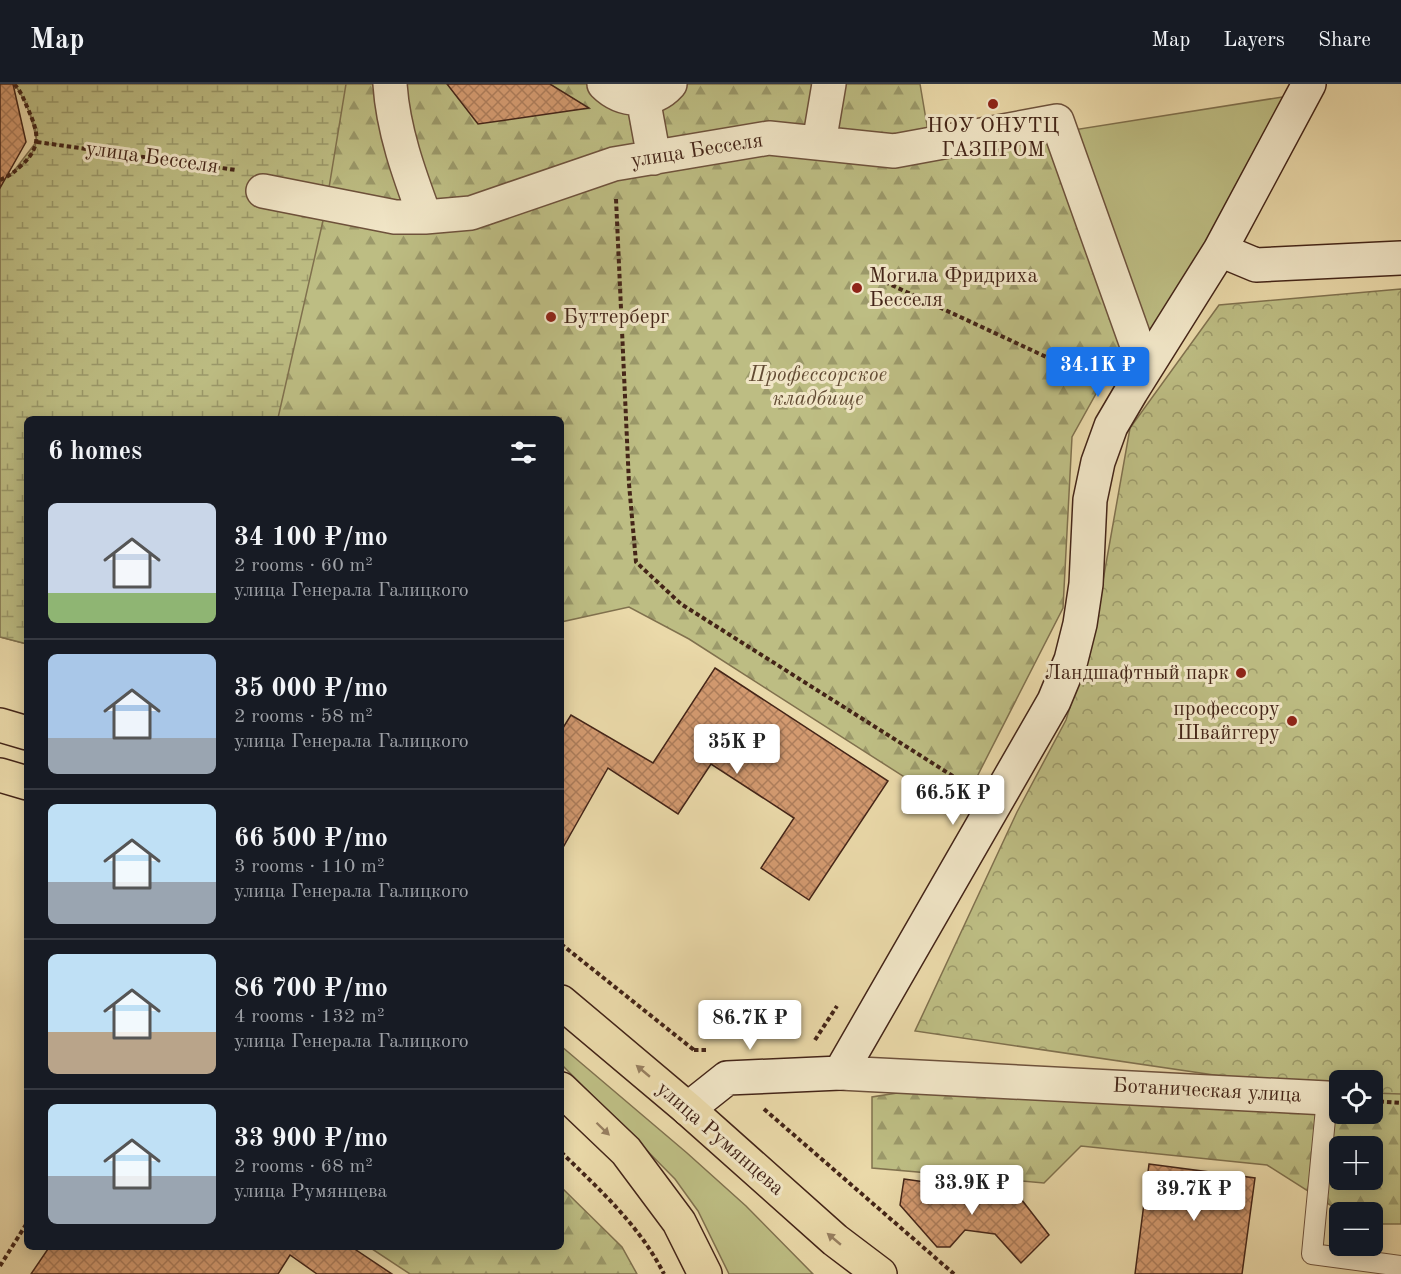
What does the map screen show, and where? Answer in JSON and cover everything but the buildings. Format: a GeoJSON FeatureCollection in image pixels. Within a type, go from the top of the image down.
{"type":"FeatureCollection","features":[{"type":"Feature","properties":{"kind":"main road"},"geometry":{"type":"LineString","coordinates":[[0,725],[24,732]]}},
{"type":"Feature","properties":{"kind":"main road"},"geometry":{"type":"LineString","coordinates":[[0,775],[24,782]]}},
{"type":"Feature","properties":{"kind":"main road","name":"улица Румянцева"},"geometry":{"type":"LineString","coordinates":[[564,1005],[688,1109],[835,1240],[880,1274]]}},
{"type":"Feature","properties":{"kind":"main road"},"geometry":{"type":"LineString","coordinates":[[564,1092],[626,1151],[679,1222],[705,1274]]}},
{"type":"Feature","properties":{"kind":"street"},"geometry":{"type":"LineString","coordinates":[[390,84],[391,103],[405,165],[425,217]]}},
{"type":"Feature","properties":{"kind":"street"},"geometry":{"type":"LineString","coordinates":[[604,84],[616,93],[629,98],[656,91],[654,158]]}},
{"type":"Feature","properties":{"kind":"street"},"geometry":{"type":"LineString","coordinates":[[819,143],[829,84]]}},
{"type":"Feature","properties":{"kind":"street"},"geometry":{"type":"LineString","coordinates":[[840,1073],[1054,701],[1071,660],[1080,624],[1086,584],[1090,500],[1098,462],[1111,426],[1220,250],[1309,84]]}},
{"type":"Feature","properties":{"kind":"street","name":"улица Бесселя"},"geometry":{"type":"LineString","coordinates":[[253,181],[395,217],[425,217],[471,213],[614,164],[769,138],[894,151],[1057,121],[1138,380]]}},
{"type":"Feature","properties":{"kind":"street"},"geometry":{"type":"LineString","coordinates":[[1220,250],[1256,265],[1401,258]]}},
{"type":"Feature","properties":{"kind":"street","name":"Ботаническая улица"},"geometry":{"type":"LineString","coordinates":[[688,1109],[727,1078],[840,1073],[1327,1098]]}},
{"type":"Feature","properties":{"kind":"lane","name":"Ботаническая улица"},"geometry":{"type":"LineString","coordinates":[[1327,1098],[1312,1254],[1401,1266]]}},
{"type":"Feature","properties":{"kind":"path"},"geometry":{"type":"LineString","coordinates":[[0,180],[10,176],[33,154],[37,142],[31,116],[14,84]]}},
{"type":"Feature","properties":{"kind":"path","name":"улица Бесселя"},"geometry":{"type":"LineString","coordinates":[[37,142],[253,181]]}},
{"type":"Feature","properties":{"kind":"path"},"geometry":{"type":"LineString","coordinates":[[614,164],[629,484],[636,562],[681,603],[969,786]]}},
{"type":"Feature","properties":{"kind":"path"},"geometry":{"type":"LineString","coordinates":[[885,282],[1107,386],[1138,380]]}},
{"type":"Feature","properties":{"kind":"path"},"geometry":{"type":"LineString","coordinates":[[813,1042],[840,1002]]}},
{"type":"Feature","properties":{"kind":"path"},"geometry":{"type":"LineString","coordinates":[[694,1050],[717,1050]]}},
{"type":"Feature","properties":{"kind":"path"},"geometry":{"type":"LineString","coordinates":[[1383,1102],[1401,1103]]}},
{"type":"Feature","properties":{"kind":"path"},"geometry":{"type":"LineString","coordinates":[[564,1155],[605,1194],[633,1227],[664,1274]]}},
{"type":"Feature","properties":{"kind":"path"},"geometry":{"type":"LineString","coordinates":[[0,1266],[24,1228]]}},
{"type":"Feature","properties":{"kind":"green space","name":"Профессорское кладбище"},"geometry":{"type":"Polygon","coordinates":[[[14,84],[920,84],[932,155],[1047,135],[1128,336],[1072,437],[1063,608],[959,812],[689,639],[629,607],[564,621],[564,416],[24,416],[24,643],[0,637],[0,180],[10,176],[37,141],[26,104],[14,84]]]}},
{"type":"Feature","properties":{"kind":"green space"},"geometry":{"type":"Polygon","coordinates":[[[14,84],[346,84],[325,212],[278,416],[24,416],[24,643],[0,637],[0,180],[23,164],[36,144],[36,131],[22,96],[14,84]]]}},
{"type":"Feature","properties":{"kind":"green space"},"geometry":{"type":"Polygon","coordinates":[[[1295,95],[1147,339],[1073,130],[1295,95]]]}},
{"type":"Feature","properties":{"kind":"green space","name":"Ландшафтный парк"},"geometry":{"type":"Polygon","coordinates":[[[1401,289],[1401,1094],[1383,1093],[1383,1070],[1329,1070],[1329,1090],[1309,1089],[915,1031],[1017,812],[1066,720],[1095,626],[1130,428],[1219,305],[1401,289]]]}},
{"type":"Feature","properties":{"kind":"green space"},"geometry":{"type":"Polygon","coordinates":[[[1401,928],[1401,1224],[1383,1224],[1383,1202],[1329,1202],[1329,1204],[1267,1165],[1081,1146],[1044,1183],[872,1168],[872,1097],[954,1084],[1193,1108],[1329,1102],[1329,1124],[1383,1124],[1383,1070],[1374,1070],[1401,928]]]}},
{"type":"Feature","properties":{"kind":"green space"},"geometry":{"type":"Polygon","coordinates":[[[564,1049],[746,1206],[813,1274],[729,1274],[698,1211],[675,1179],[564,1067],[564,1049]]]}},
{"type":"Feature","properties":{"kind":"green space"},"geometry":{"type":"Polygon","coordinates":[[[564,1190],[622,1247],[637,1274],[410,1274],[374,1250],[564,1250],[564,1190]]]}},
{"type":"Feature","properties":{"kind":"place","name":"НОУ ОНУТЦ ГАЗПРОМ"},"geometry":{"type":"Point","coordinates":[993,104]}},
{"type":"Feature","properties":{"kind":"place","name":"Могила Фридриха Бесселя"},"geometry":{"type":"Point","coordinates":[857,288]}},
{"type":"Feature","properties":{"kind":"place","name":"Буттерберг"},"geometry":{"type":"Point","coordinates":[551,317]}},
{"type":"Feature","properties":{"kind":"place","name":"Ландшафтный парк"},"geometry":{"type":"Point","coordinates":[1241,673]}},
{"type":"Feature","properties":{"kind":"place","name":"профессору Швайггеру"},"geometry":{"type":"Point","coordinates":[1292,721]}}]}
